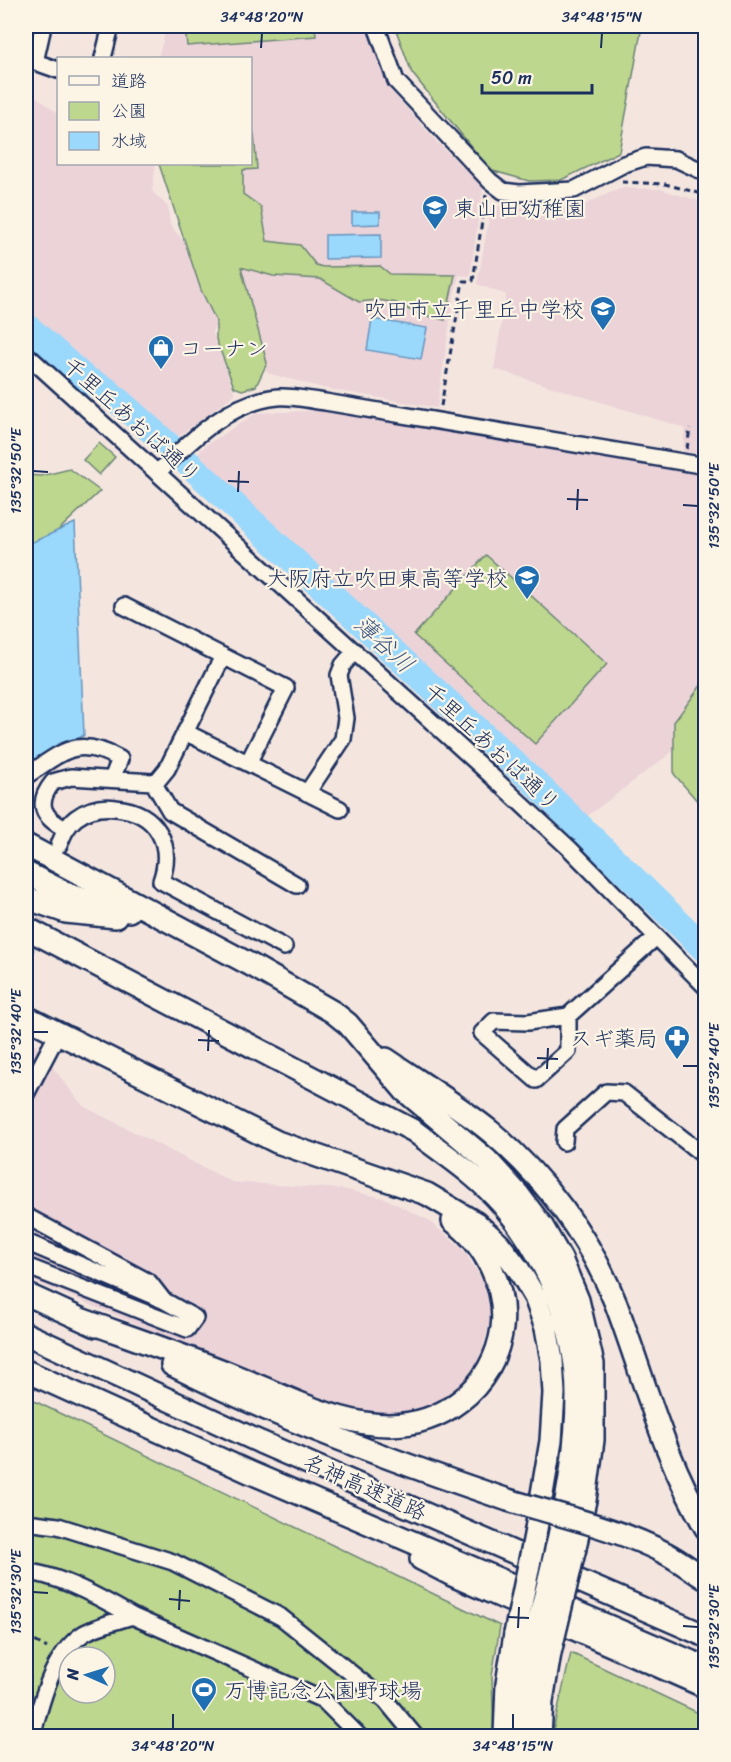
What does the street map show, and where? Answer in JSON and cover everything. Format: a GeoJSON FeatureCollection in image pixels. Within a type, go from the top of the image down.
{"type":"FeatureCollection","features":[{"type":"Feature","properties":{"kind":"highway"},"geometry":{"type":"LineString","coordinates":[[26,846],[317,1002],[348,1024],[405,1091],[487,1160],[518,1194],[552,1242],[578,1300],[590,1343],[594,1384],[589,1472],[533,1643],[525,1687],[522,1737]]}},
{"type":"Feature","properties":{"kind":"highway"},"geometry":{"type":"LineString","coordinates":[[26,873],[72,896],[173,925]]}},
{"type":"Feature","properties":{"kind":"highway"},"geometry":{"type":"LineString","coordinates":[[26,898],[66,912],[140,919],[173,925]]}},
{"type":"Feature","properties":{"kind":"highway"},"geometry":{"type":"LineString","coordinates":[[26,928],[414,1131],[458,1164],[501,1203],[531,1244],[548,1277],[570,1338],[576,1373],[575,1439],[566,1544]]}},
{"type":"Feature","properties":{"kind":"highway"},"geometry":{"type":"LineString","coordinates":[[26,1017],[277,1142],[428,1194],[476,1222],[509,1256],[535,1297],[549,1342],[554,1393],[550,1451],[535,1535],[533,1643],[542,1701],[540,1737]]}},
{"type":"Feature","properties":{"kind":"highway"},"geometry":{"type":"LineString","coordinates":[[364,1043],[489,1131],[536,1175],[573,1223],[597,1263],[615,1302],[664,1442],[685,1492],[705,1527]]}},
{"type":"Feature","properties":{"kind":"highway"},"geometry":{"type":"LineString","coordinates":[[83,1320],[233,1375],[310,1408],[349,1420],[403,1425],[422,1422],[440,1415],[468,1396],[480,1382],[496,1353],[502,1327],[502,1314],[494,1273],[482,1251],[467,1232],[452,1219],[352,1169]]}},
{"type":"Feature","properties":{"kind":"highway"},"geometry":{"type":"LineString","coordinates":[[26,1294],[273,1413],[345,1443],[508,1500],[644,1543],[667,1554],[705,1579]]}},
{"type":"Feature","properties":{"kind":"highway","name":"名神高速道路"},"geometry":{"type":"LineString","coordinates":[[26,1334],[271,1447],[705,1636]]}},
{"type":"Feature","properties":{"kind":"highway","name":"名神高速道路"},"geometry":{"type":"LineString","coordinates":[[26,1371],[249,1472],[705,1668]]}},
{"type":"Feature","properties":{"kind":"highway"},"geometry":{"type":"LineString","coordinates":[[249,1472],[452,1575],[705,1687]]}},
{"type":"Feature","properties":{"kind":"highway"},"geometry":{"type":"LineString","coordinates":[[505,1737],[507,1684],[533,1643]]}},
{"type":"Feature","properties":{"kind":"street"},"geometry":{"type":"LineString","coordinates":[[40,26],[42,31],[30,60],[57,70]]}},
{"type":"Feature","properties":{"kind":"street"},"geometry":{"type":"LineString","coordinates":[[102,57],[111,26]]}},
{"type":"Feature","properties":{"kind":"street"},"geometry":{"type":"LineString","coordinates":[[376,26],[396,81],[490,181],[503,191],[519,193],[574,190],[624,164],[646,157],[676,159],[705,173]]}},
{"type":"Feature","properties":{"kind":"street","name":"千里丘あおば通り"},"geometry":{"type":"LineString","coordinates":[[26,354],[570,849],[705,987]]}},
{"type":"Feature","properties":{"kind":"street"},"geometry":{"type":"LineString","coordinates":[[157,473],[169,460],[223,416],[251,404],[279,397],[337,404],[705,466]]}},
{"type":"Feature","properties":{"kind":"street"},"geometry":{"type":"LineString","coordinates":[[124,606],[286,688],[248,763]]}},
{"type":"Feature","properties":{"kind":"street"},"geometry":{"type":"LineString","coordinates":[[307,793],[343,739],[346,718],[339,675],[343,665],[355,651]]}},
{"type":"Feature","properties":{"kind":"street"},"geometry":{"type":"LineString","coordinates":[[66,829],[54,824],[44,812],[43,797],[53,782],[71,777],[153,782],[158,780],[167,769],[223,656]]}},
{"type":"Feature","properties":{"kind":"street"},"geometry":{"type":"LineString","coordinates":[[185,732],[340,809]]}},
{"type":"Feature","properties":{"kind":"street"},"geometry":{"type":"LineString","coordinates":[[26,776],[69,748],[80,746],[101,748],[120,759],[112,779]]}},
{"type":"Feature","properties":{"kind":"street"},"geometry":{"type":"LineString","coordinates":[[153,782],[170,811],[297,885]]}},
{"type":"Feature","properties":{"kind":"street"},"geometry":{"type":"LineString","coordinates":[[58,845],[66,829],[84,813],[103,807],[124,809],[143,815],[158,830],[166,849],[165,870],[161,881],[284,947]]}},
{"type":"Feature","properties":{"kind":"street"},"geometry":{"type":"LineString","coordinates":[[568,1016],[568,1051],[536,1080],[482,1033],[494,1021],[528,1022],[568,1016],[656,937]]}},
{"type":"Feature","properties":{"kind":"street"},"geometry":{"type":"LineString","coordinates":[[26,1094],[58,1033]]}},
{"type":"Feature","properties":{"kind":"street"},"geometry":{"type":"LineString","coordinates":[[564,1142],[565,1129],[606,1092],[624,1093],[705,1157]]}},
{"type":"Feature","properties":{"kind":"street"},"geometry":{"type":"LineString","coordinates":[[26,1216],[149,1282],[162,1300]]}},
{"type":"Feature","properties":{"kind":"street"},"geometry":{"type":"LineString","coordinates":[[26,1242],[162,1300],[195,1318],[187,1329],[26,1266]]}},
{"type":"Feature","properties":{"kind":"street"},"geometry":{"type":"LineString","coordinates":[[26,1522],[58,1526],[173,1562],[281,1617],[386,1701],[415,1737]]}},
{"type":"Feature","properties":{"kind":"street"},"geometry":{"type":"LineString","coordinates":[[26,1572],[43,1573],[111,1603],[132,1616],[323,1700],[359,1737]]}},
{"type":"Feature","properties":{"kind":"street"},"geometry":{"type":"LineString","coordinates":[[32,1737],[60,1657],[84,1634],[132,1616]]}},
{"type":"Feature","properties":{"kind":"path"},"geometry":{"type":"LineString","coordinates":[[440,413],[463,281],[473,281],[487,188]]}},
{"type":"Feature","properties":{"kind":"path"},"geometry":{"type":"LineString","coordinates":[[686,454],[690,428]]}},
{"type":"Feature","properties":{"kind":"path"},"geometry":{"type":"LineString","coordinates":[[26,1636],[47,1648]]}},
{"type":"Feature","properties":{"kind":"shaded area"},"geometry":{"type":"Polygon","coordinates":[[[160,26],[366,26],[391,91],[437,142],[483,187],[470,276],[459,275],[454,295],[437,408],[323,388],[267,373],[192,165],[252,165],[252,57],[158,57],[164,37],[160,26]]]}},
{"type":"Feature","properties":{"kind":"shaded area"},"geometry":{"type":"Polygon","coordinates":[[[26,93],[37,97],[57,113],[57,165],[156,165],[152,191],[168,207],[170,225],[201,261],[223,316],[212,331],[235,394],[171,442],[26,314],[26,93]]]}},
{"type":"Feature","properties":{"kind":"shaded area","name":"吹田市立千里丘中学校"},"geometry":{"type":"Polygon","coordinates":[[[620,188],[660,189],[705,203],[705,455],[683,451],[685,428],[494,369],[506,295],[477,284],[491,208],[502,205],[524,208],[568,207],[586,204],[620,188]]]}},
{"type":"Feature","properties":{"kind":"shaded area","name":"大阪府立吹田東高等学校"},"geometry":{"type":"Polygon","coordinates":[[[327,410],[705,476],[705,727],[585,818],[192,459],[206,445],[256,413],[327,410]]]}},
{"type":"Feature","properties":{"kind":"shaded area"},"geometry":{"type":"Polygon","coordinates":[[[26,1036],[83,1106],[232,1182],[342,1189],[384,1198],[428,1220],[462,1248],[484,1283],[491,1317],[480,1359],[457,1389],[430,1408],[402,1416],[367,1412],[319,1400],[26,1278],[26,1036]]]}},
{"type":"Feature","properties":{"kind":"green space"},"geometry":{"type":"Polygon","coordinates":[[[185,26],[315,26],[316,36],[187,46],[185,26]]]}},
{"type":"Feature","properties":{"kind":"green space"},"geometry":{"type":"Polygon","coordinates":[[[404,26],[642,26],[619,152],[561,180],[529,181],[490,170],[412,73],[396,30],[404,26]]]}},
{"type":"Feature","properties":{"kind":"green space"},"geometry":{"type":"Polygon","coordinates":[[[252,134],[254,134],[257,169],[243,170],[243,194],[261,207],[267,241],[300,245],[316,265],[323,267],[380,266],[390,274],[455,275],[445,320],[415,313],[397,303],[378,300],[359,302],[320,279],[273,276],[241,267],[267,363],[256,386],[242,390],[234,387],[216,339],[216,321],[201,290],[159,165],[252,165],[252,134]]]}},
{"type":"Feature","properties":{"kind":"green space"},"geometry":{"type":"Polygon","coordinates":[[[99,443],[115,457],[99,475],[83,460],[99,443]]]}},
{"type":"Feature","properties":{"kind":"green space"},"geometry":{"type":"Polygon","coordinates":[[[70,469],[100,491],[48,540],[26,548],[26,475],[41,476],[70,469]]]}},
{"type":"Feature","properties":{"kind":"green space"},"geometry":{"type":"Polygon","coordinates":[[[486,555],[607,664],[535,744],[414,635],[486,555]]]}},
{"type":"Feature","properties":{"kind":"green space"},"geometry":{"type":"Polygon","coordinates":[[[705,680],[705,810],[674,774],[674,722],[705,680]]]}},
{"type":"Feature","properties":{"kind":"green space"},"geometry":{"type":"Polygon","coordinates":[[[26,1397],[500,1626],[492,1676],[494,1736],[26,1736],[26,1397]]]}},
{"type":"Feature","properties":{"kind":"green space"},"geometry":{"type":"Polygon","coordinates":[[[571,1653],[705,1716],[705,1736],[553,1736],[571,1653]]]}},
{"type":"Feature","properties":{"kind":"water"},"geometry":{"type":"Polygon","coordinates":[[[352,212],[380,212],[380,224],[352,225],[352,212]]]}},
{"type":"Feature","properties":{"kind":"water"},"geometry":{"type":"Polygon","coordinates":[[[381,234],[381,258],[325,259],[325,235],[381,234]]]}},
{"type":"Feature","properties":{"kind":"water"},"geometry":{"type":"Polygon","coordinates":[[[372,319],[427,328],[421,359],[367,350],[372,319]]]}},
{"type":"Feature","properties":{"kind":"water"},"geometry":{"type":"Polygon","coordinates":[[[75,523],[84,735],[26,772],[26,545],[75,523]]]}},
{"type":"Feature","properties":{"kind":"waterway","name":"薄谷川"},"geometry":{"type":"LineString","coordinates":[[26,326],[85,379],[106,390],[189,464],[534,782],[706,950]]}},
{"type":"Feature","properties":{"kind":"tunnel"},"geometry":{"type":"LineString","coordinates":[[26,954],[57,851]]}},
{"type":"Feature","properties":{"kind":"place","name":"東山田幼稚園"},"geometry":{"type":"Point","coordinates":[435,231]}},
{"type":"Feature","properties":{"kind":"place","name":"吹田市立千里丘中学校"},"geometry":{"type":"Point","coordinates":[603,332]}},
{"type":"Feature","properties":{"kind":"place","name":"コーナン"},"geometry":{"type":"Point","coordinates":[161,371]}},
{"type":"Feature","properties":{"kind":"place","name":"大阪府立吹田東高等学校"},"geometry":{"type":"Point","coordinates":[527,601]}},
{"type":"Feature","properties":{"kind":"place","name":"スギ薬局"},"geometry":{"type":"Point","coordinates":[677,1061]}},
{"type":"Feature","properties":{"kind":"place","name":"万博記念公園野球場"},"geometry":{"type":"Point","coordinates":[204,1713]}}]}
